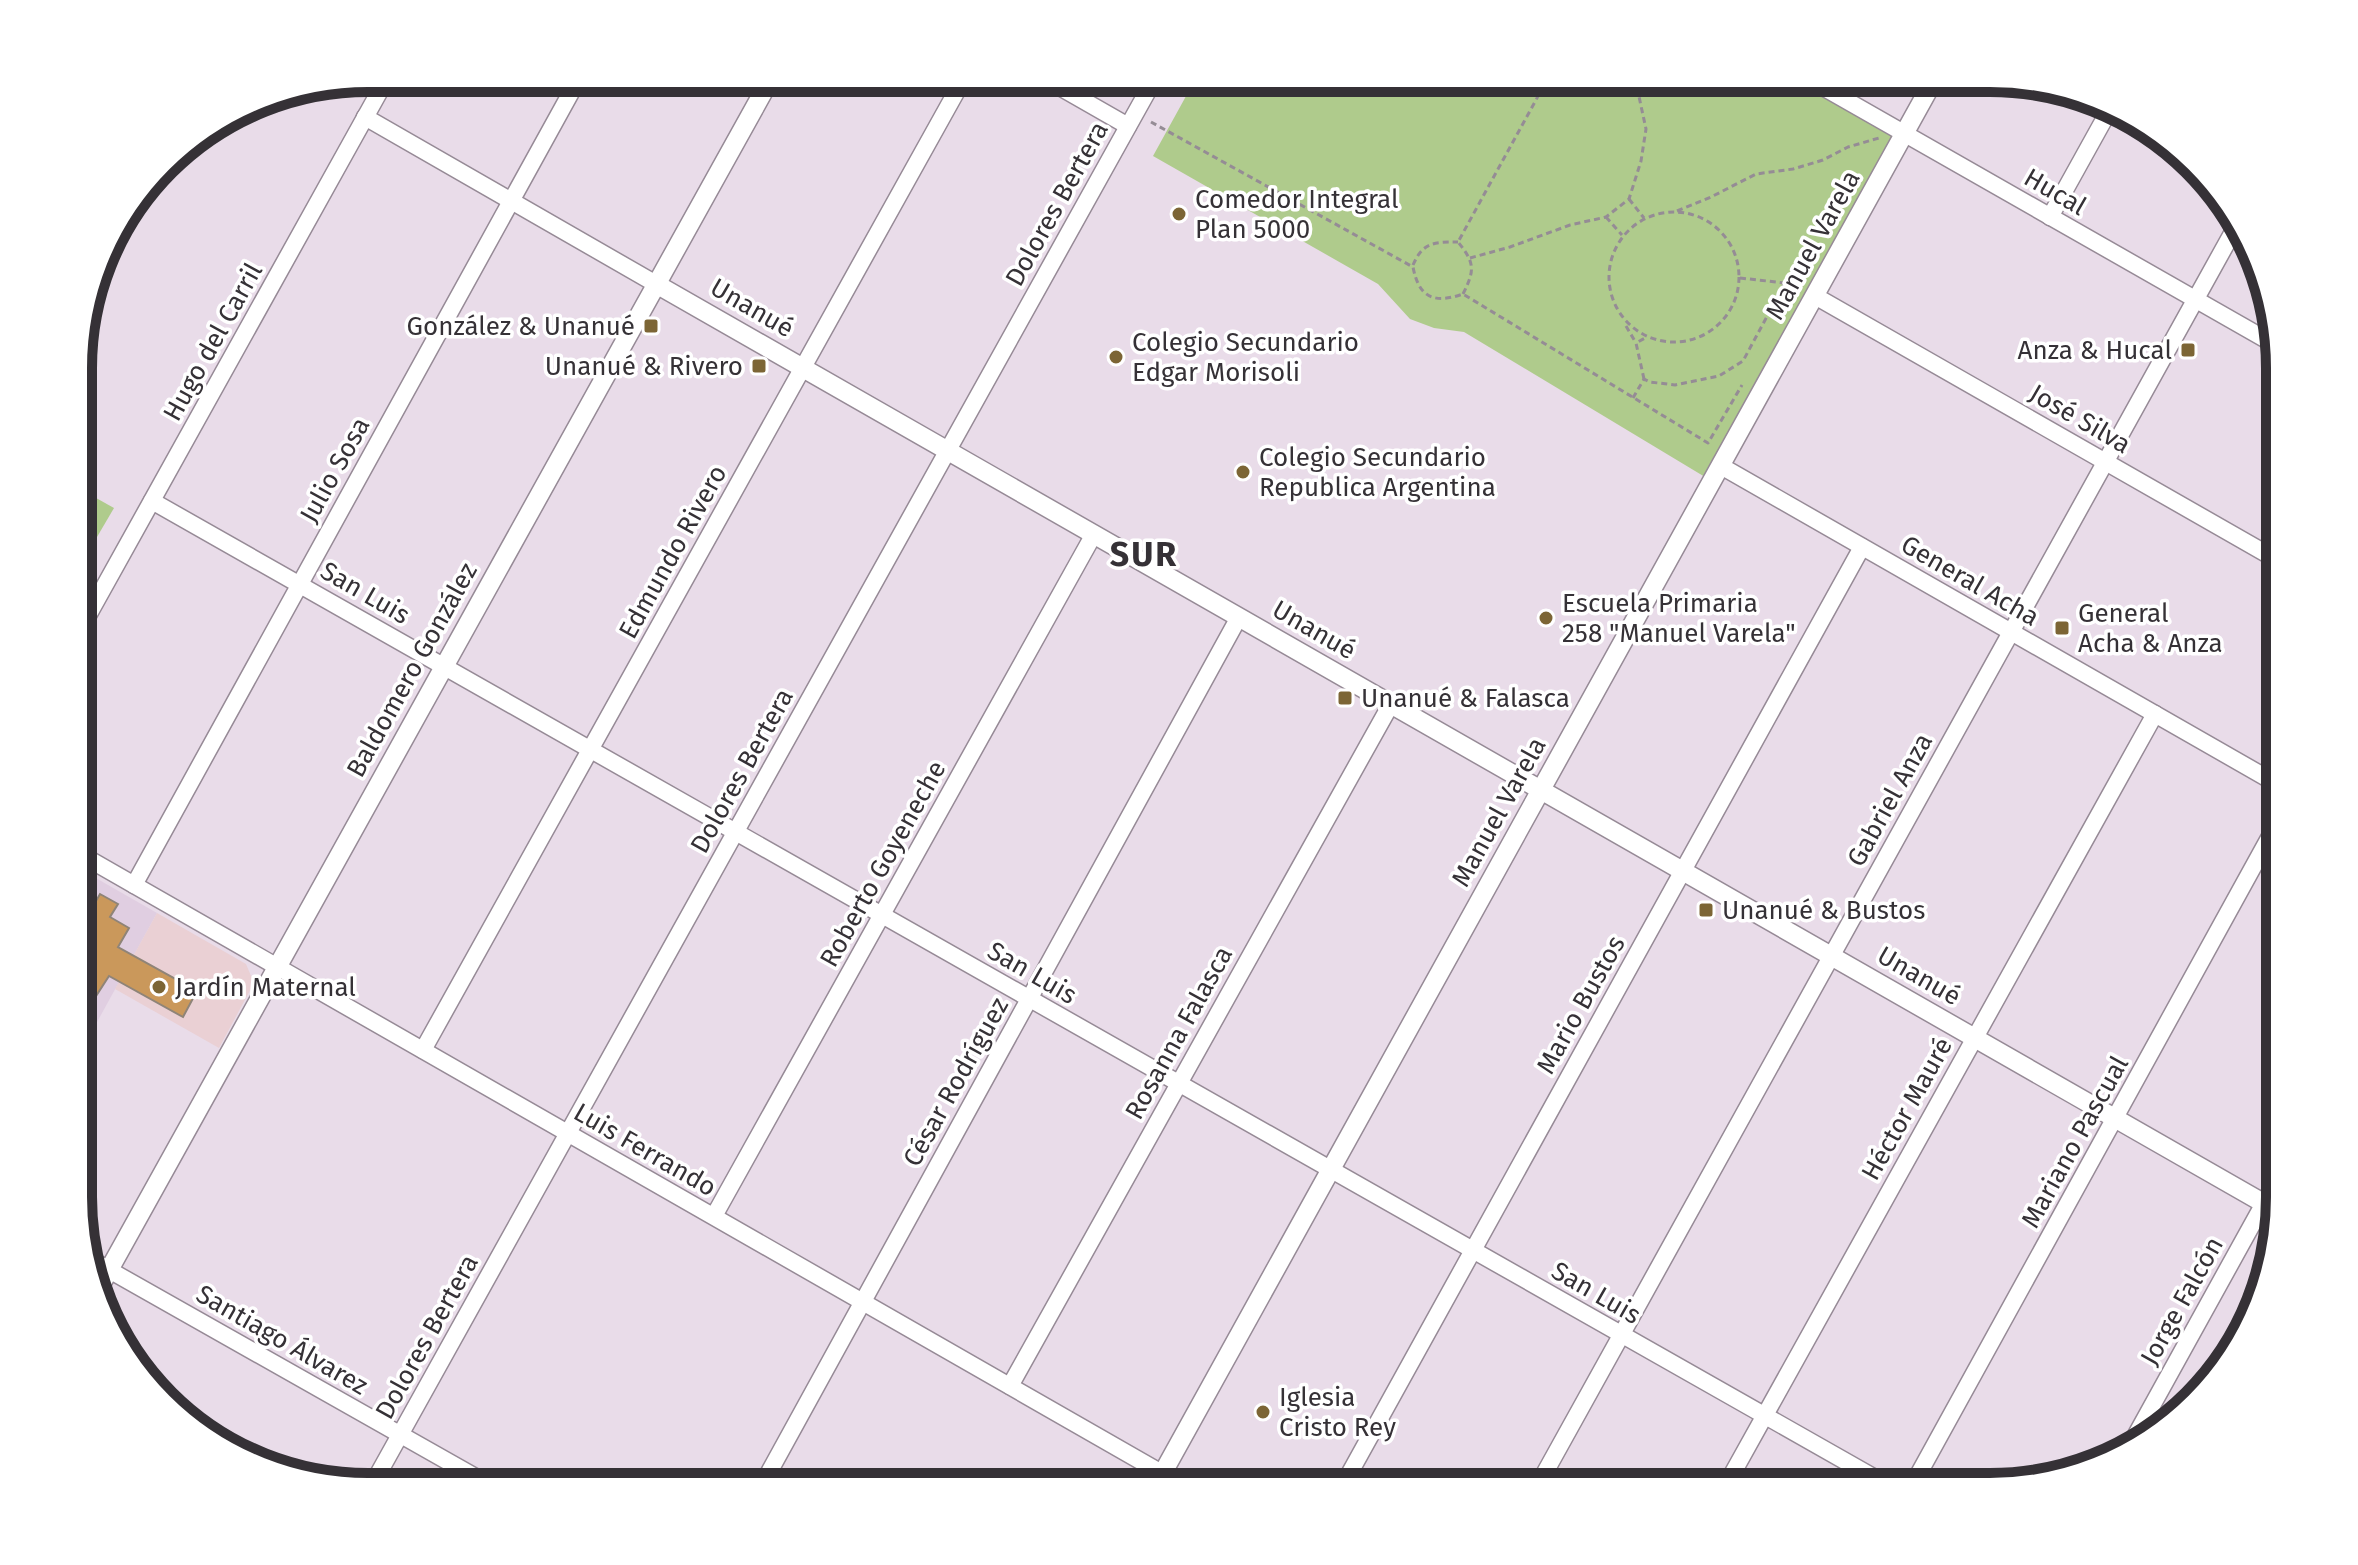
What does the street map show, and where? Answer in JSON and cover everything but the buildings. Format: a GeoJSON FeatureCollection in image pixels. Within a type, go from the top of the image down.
{"type":"FeatureCollection","features":[{"type":"Feature","properties":{"kind":"street","name":"Hugo del Carril"},"geometry":{"type":"LineString","coordinates":[[92,608],[379,92]]}},
{"type":"Feature","properties":{"kind":"street","name":"Julio Sosa"},"geometry":{"type":"LineString","coordinates":[[134,885],[571,92]]}},
{"type":"Feature","properties":{"kind":"street","name":"Baldomero González"},"geometry":{"type":"LineString","coordinates":[[105,1278],[763,92]]}},
{"type":"Feature","properties":{"kind":"street","name":"Edmundo Rivero"},"geometry":{"type":"LineString","coordinates":[[423,1050],[956,92]]}},
{"type":"Feature","properties":{"kind":"street"},"geometry":{"type":"LineString","coordinates":[[1073,92],[1132,120]]}},
{"type":"Feature","properties":{"kind":"street","name":"Dolores Bertera"},"geometry":{"type":"LineString","coordinates":[[379,1473],[1147,92]]}},
{"type":"Feature","properties":{"kind":"street","name":"Hucal"},"geometry":{"type":"LineString","coordinates":[[1832,92],[2264,338]]}},
{"type":"Feature","properties":{"kind":"street","name":"Manuel Varela"},"geometry":{"type":"LineString","coordinates":[[1162,1473],[1721,466],[1806,292],[1905,134],[1928,92]]}},
{"type":"Feature","properties":{"kind":"street","name":"Unanué"},"geometry":{"type":"LineString","coordinates":[[365,117],[2265,1204]]}},
{"type":"Feature","properties":{"kind":"street"},"geometry":{"type":"LineString","coordinates":[[2050,217],[2105,117]]}},
{"type":"Feature","properties":{"kind":"street","name":"Gabriel Anza"},"geometry":{"type":"LineString","coordinates":[[1545,1472],[2231,235]]}},
{"type":"Feature","properties":{"kind":"street","name":"José Silva"},"geometry":{"type":"LineString","coordinates":[[1806,292],[2265,553]]}},
{"type":"Feature","properties":{"kind":"street","name":"General Acha"},"geometry":{"type":"LineString","coordinates":[[1721,466],[2265,777]]}},
{"type":"Feature","properties":{"kind":"street","name":"San Luis"},"geometry":{"type":"LineString","coordinates":[[152,501],[1864,1472]]}},
{"type":"Feature","properties":{"kind":"street","name":"Roberto Goyeneche"},"geometry":{"type":"LineString","coordinates":[[714,1216],[1094,534]]}},
{"type":"Feature","properties":{"kind":"street","name":"Mario Bustos"},"geometry":{"type":"LineString","coordinates":[[1350,1472],[1862,547]]}},
{"type":"Feature","properties":{"kind":"street","name":"César Rodríguez"},"geometry":{"type":"LineString","coordinates":[[769,1473],[1239,617]]}},
{"type":"Feature","properties":{"kind":"street","name":"Rosanna Falasca"},"geometry":{"type":"LineString","coordinates":[[1010,1386],[1391,704]]}},
{"type":"Feature","properties":{"kind":"street","name":"Héctor Mauré"},"geometry":{"type":"LineString","coordinates":[[1733,1472],[2155,714]]}},
{"type":"Feature","properties":{"kind":"street","name":"Mariano Pascual"},"geometry":{"type":"LineString","coordinates":[[1920,1472],[2265,845]]}},
{"type":"Feature","properties":{"kind":"street","name":"Luis Ferrando"},"geometry":{"type":"LineString","coordinates":[[92,861],[1010,1386],[1146,1473]]}},
{"type":"Feature","properties":{"kind":"street","name":"Jorge Falcón"},"geometry":{"type":"LineString","coordinates":[[2141,1427],[2264,1221]]}},
{"type":"Feature","properties":{"kind":"street","name":"Santiago Álvarez"},"geometry":{"type":"LineString","coordinates":[[100,1265],[468,1473]]}},
{"type":"Feature","properties":{"kind":"path"},"geometry":{"type":"LineString","coordinates":[[1458,242],[1540,92]]}},
{"type":"Feature","properties":{"kind":"path"},"geometry":{"type":"LineString","coordinates":[[1470,258],[1570,225],[1606,217],[1629,199],[1641,161],[1646,129],[1639,92]]}},
{"type":"Feature","properties":{"kind":"path"},"geometry":{"type":"LineString","coordinates":[[1132,120],[1413,267]]}},
{"type":"Feature","properties":{"kind":"path"},"geometry":{"type":"LineString","coordinates":[[1633,398],[1644,379],[1636,343],[1611,291],[1609,262],[1623,235],[1644,218],[1691,206],[1756,174],[1793,169],[1886,136],[1878,150]]}},
{"type":"Feature","properties":{"kind":"path"},"geometry":{"type":"LineString","coordinates":[[1629,199],[1644,218]]}},
{"type":"Feature","properties":{"kind":"path"},"geometry":{"type":"LineString","coordinates":[[1624,323],[1645,338],[1666,344],[1691,340],[1718,329],[1734,303],[1740,278],[1735,250],[1721,228],[1691,206]]}},
{"type":"Feature","properties":{"kind":"path"},"geometry":{"type":"LineString","coordinates":[[1672,213],[1698,214]]}},
{"type":"Feature","properties":{"kind":"path"},"geometry":{"type":"LineString","coordinates":[[1606,217],[1623,235]]}},
{"type":"Feature","properties":{"kind":"path"},"geometry":{"type":"LineString","coordinates":[[1436,242],[1458,242],[1470,258],[1472,275],[1463,294],[1445,300],[1426,296],[1416,285],[1413,267],[1420,251],[1436,242]]}},
{"type":"Feature","properties":{"kind":"path"},"geometry":{"type":"LineString","coordinates":[[1740,278],[1785,283],[1806,292]]}},
{"type":"Feature","properties":{"kind":"path"},"geometry":{"type":"LineString","coordinates":[[1644,379],[1675,385],[1719,376],[1743,361],[1785,283]]}},
{"type":"Feature","properties":{"kind":"path"},"geometry":{"type":"LineString","coordinates":[[1463,294],[1708,443],[1746,378]]}},
{"type":"Feature","properties":{"kind":"path"},"geometry":{"type":"LineString","coordinates":[[1636,343],[1645,338]]}},
{"type":"Feature","properties":{"kind":"shaded area"},"geometry":{"type":"Polygon","coordinates":[[[92,876],[157,913],[92,1031],[92,876]]]}},
{"type":"Feature","properties":{"kind":"shaded area"},"geometry":{"type":"Polygon","coordinates":[[[157,913],[246,964],[254,983],[219,1048],[115,989],[157,913]]]}},
{"type":"Feature","properties":{"kind":"green space"},"geometry":{"type":"Polygon","coordinates":[[[1188,92],[1828,92],[1898,132],[1705,477],[1464,332],[1434,328],[1410,319],[1378,284],[1153,156],[1188,92]]]}},
{"type":"Feature","properties":{"kind":"green space"},"geometry":{"type":"Polygon","coordinates":[[[92,496],[114,508],[92,546],[92,496]]]}},
{"type":"Feature","properties":{"kind":"place","name":"Comedor Integral Plan 5000"},"geometry":{"type":"Point","coordinates":[1179,214]}},
{"type":"Feature","properties":{"kind":"place","name":"González & Unanué"},"geometry":{"type":"Point","coordinates":[651,326]}},
{"type":"Feature","properties":{"kind":"place","name":"Anza & Hucal"},"geometry":{"type":"Point","coordinates":[2188,350]}},
{"type":"Feature","properties":{"kind":"place","name":"Colegio Secundario Edgar Morisoli"},"geometry":{"type":"Point","coordinates":[1116,357]}},
{"type":"Feature","properties":{"kind":"place","name":"Unanué & Rivero"},"geometry":{"type":"Point","coordinates":[759,366]}},
{"type":"Feature","properties":{"kind":"place","name":"Colegio Secundario Republica Argentina"},"geometry":{"type":"Point","coordinates":[1243,472]}},
{"type":"Feature","properties":{"kind":"place","name":"Escuela Primaria 258 \"Manuel Varela\""},"geometry":{"type":"Point","coordinates":[1546,618]}},
{"type":"Feature","properties":{"kind":"place","name":"General Acha & Anza"},"geometry":{"type":"Point","coordinates":[2062,628]}},
{"type":"Feature","properties":{"kind":"place","name":"Unanué & Falasca"},"geometry":{"type":"Point","coordinates":[1345,698]}},
{"type":"Feature","properties":{"kind":"place","name":"Unanué & Bustos"},"geometry":{"type":"Point","coordinates":[1706,910]}},
{"type":"Feature","properties":{"kind":"place","name":"Jardín Maternal"},"geometry":{"type":"Point","coordinates":[159,987]}},
{"type":"Feature","properties":{"kind":"place","name":"Iglesia Cristo Rey"},"geometry":{"type":"Point","coordinates":[1263,1412]}},
{"type":"Feature","properties":{"kind":"district","name":"SUR"},"geometry":{"type":"Point","coordinates":[1144,554]}}]}
